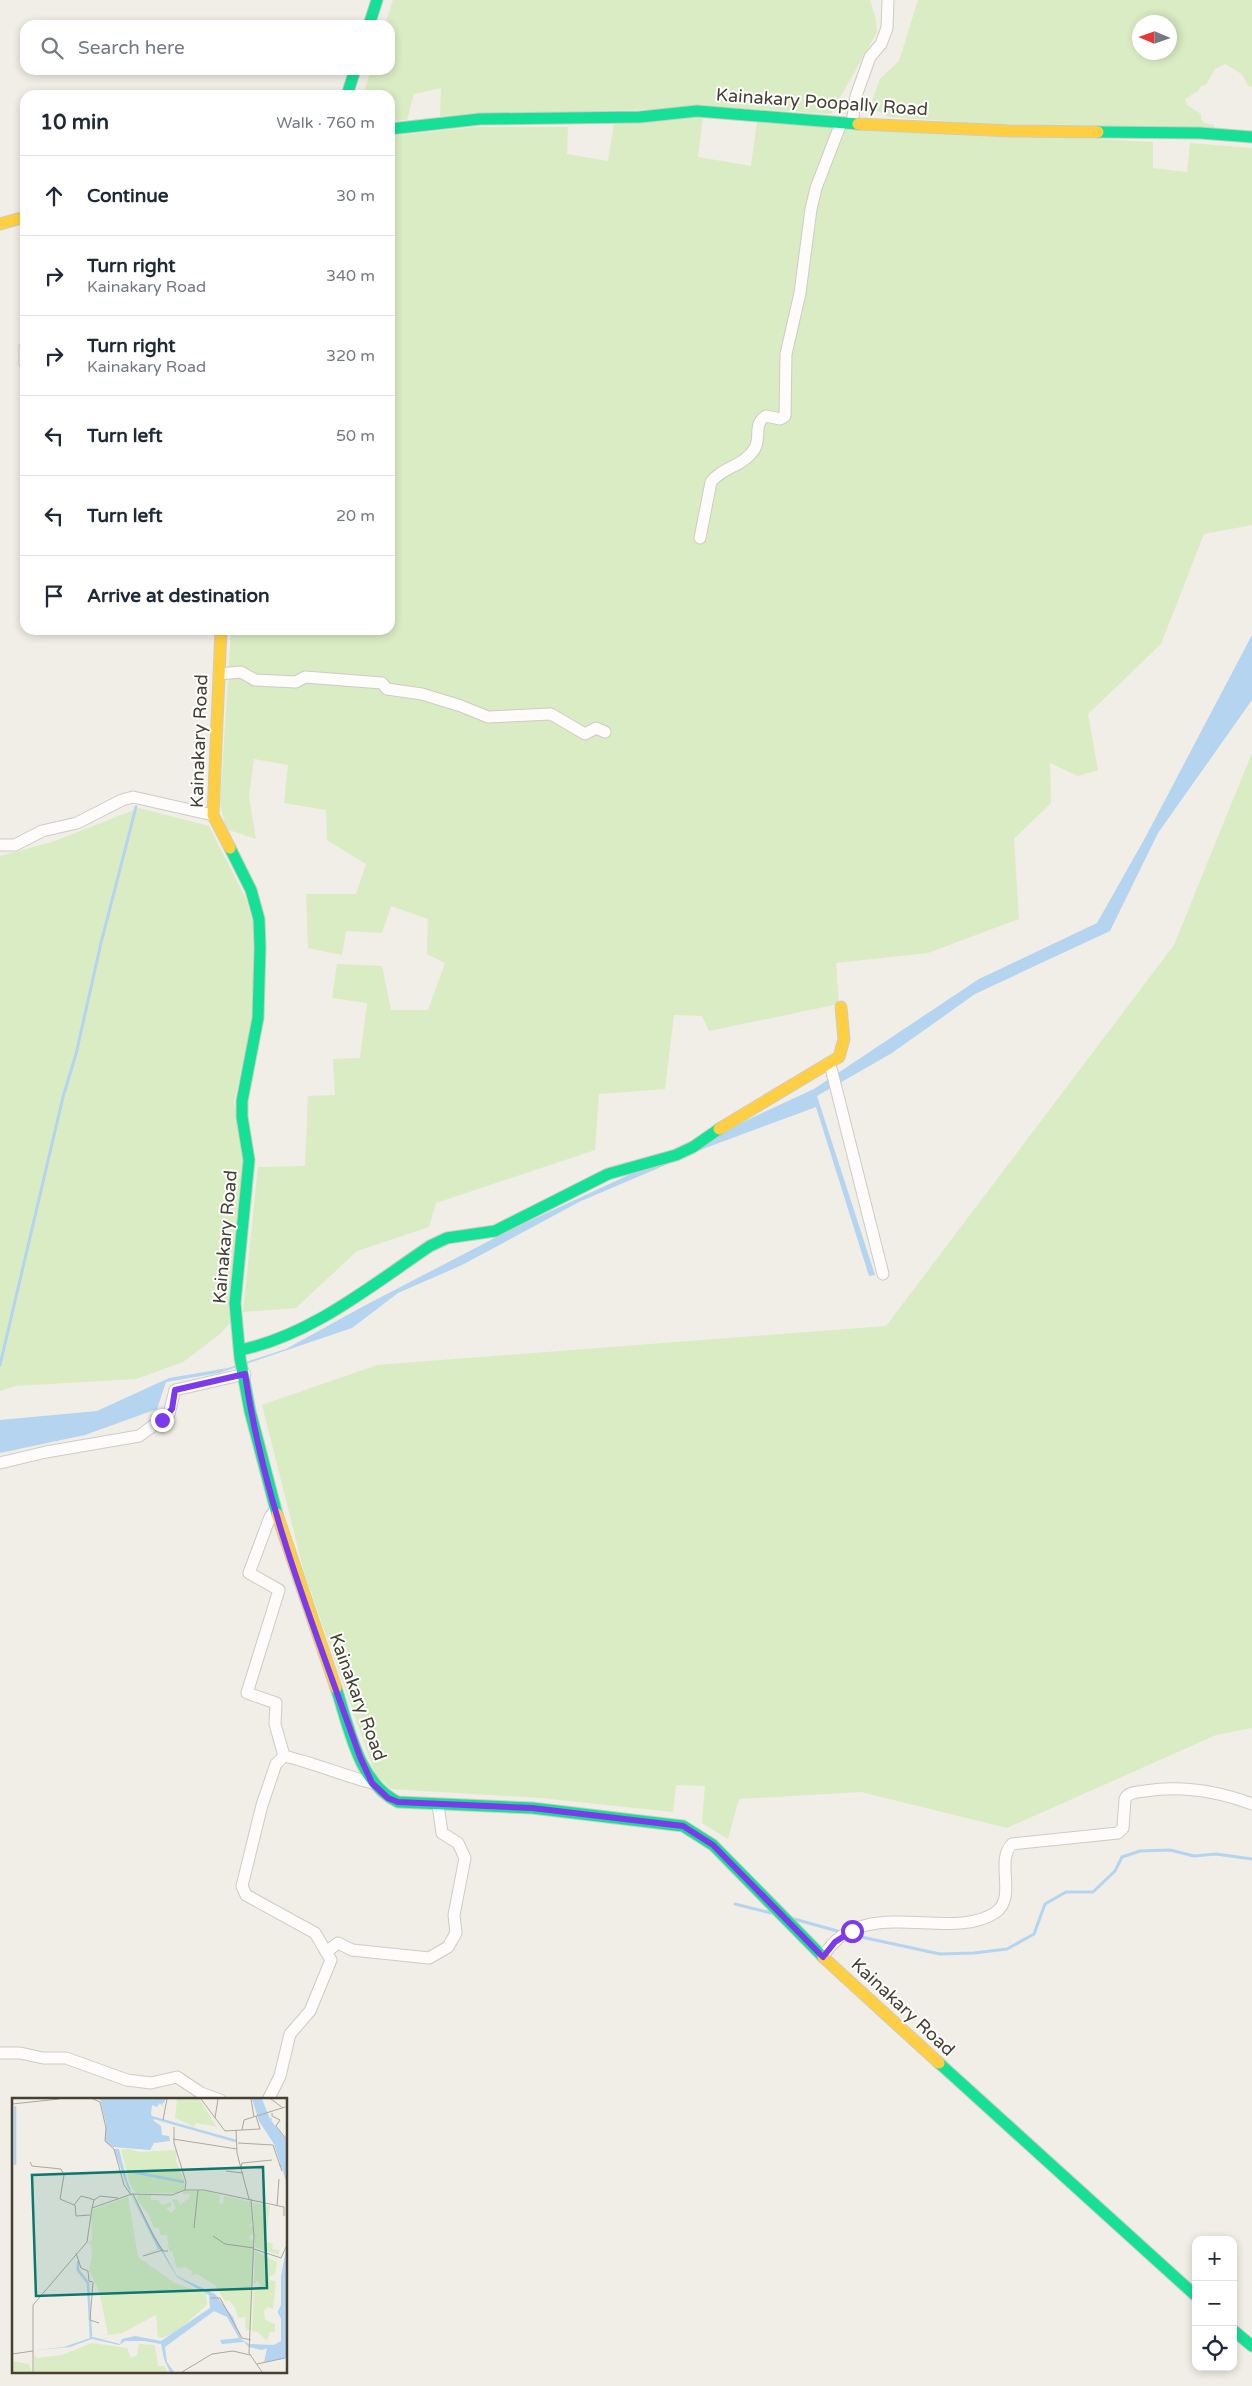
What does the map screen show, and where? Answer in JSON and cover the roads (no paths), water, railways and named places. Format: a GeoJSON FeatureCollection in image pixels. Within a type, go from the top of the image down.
{"type":"FeatureCollection","features":[{"type":"Feature","properties":{"kind":"main road"},"geometry":{"type":"LineString","coordinates":[[371,20],[377,0]]}},
{"type":"Feature","properties":{"kind":"main road"},"geometry":{"type":"LineString","coordinates":[[349,90],[354,75]]}},
{"type":"Feature","properties":{"kind":"main road","name":"Kainakary Poopally Road"},"geometry":{"type":"LineString","coordinates":[[395,128],[480,119],[640,116],[697,111],[846,123],[1012,131],[1200,133],[1252,137]]}},
{"type":"Feature","properties":{"kind":"main road"},"geometry":{"type":"LineString","coordinates":[[0,224],[20,218]]}},
{"type":"Feature","properties":{"kind":"main road","name":"Kainakary Road"},"geometry":{"type":"LineString","coordinates":[[221,635],[213,815],[251,890],[259,919],[260,948],[258,1018],[242,1101],[242,1117],[249,1160],[248,1189],[235,1303],[240,1354],[245,1373],[250,1411],[276,1509],[320,1644],[372,1783],[388,1798],[398,1802],[532,1808],[683,1826],[713,1845],[821,1955],[1192,2292]]}},
{"type":"Feature","properties":{"kind":"main road"},"geometry":{"type":"LineString","coordinates":[[240,1354],[318,1317],[430,1246],[447,1238],[483,1234],[495,1230],[608,1174],[676,1155],[693,1147],[737,1117],[830,1064],[839,1056],[844,1048],[841,1007]]}},
{"type":"Feature","properties":{"kind":"main road"},"geometry":{"type":"LineString","coordinates":[[1237,2333],[1252,2346]]}},
{"type":"Feature","properties":{"kind":"street"},"geometry":{"type":"LineString","coordinates":[[700,538],[711,482],[715,477],[742,462],[753,452],[757,442],[758,425],[761,419],[766,416],[780,419],[785,416],[786,354],[800,293],[811,209],[816,188],[846,123],[870,57],[881,44],[888,28],[888,0]]}},
{"type":"Feature","properties":{"kind":"street"},"geometry":{"type":"LineString","coordinates":[[219,674],[241,672],[255,680],[299,681],[305,677],[382,683],[387,689],[422,694],[462,706],[488,717],[552,714],[585,734],[596,728],[605,732]]}},
{"type":"Feature","properties":{"kind":"street"},"geometry":{"type":"LineString","coordinates":[[0,845],[15,846],[42,831],[77,823],[122,800],[133,797],[213,815]]}},
{"type":"Feature","properties":{"kind":"street"},"geometry":{"type":"LineString","coordinates":[[830,1064],[883,1274]]}},
{"type":"Feature","properties":{"kind":"street"},"geometry":{"type":"LineString","coordinates":[[0,1462],[139,1436],[169,1414],[175,1390],[245,1373]]}},
{"type":"Feature","properties":{"kind":"street"},"geometry":{"type":"LineString","coordinates":[[276,1509],[270,1517],[249,1573],[279,1590],[247,1693],[276,1703],[275,1724],[284,1756]]}},
{"type":"Feature","properties":{"kind":"street"},"geometry":{"type":"LineString","coordinates":[[284,1756],[309,1762],[339,1774],[372,1783]]}},
{"type":"Feature","properties":{"kind":"street"},"geometry":{"type":"LineString","coordinates":[[269,2098],[280,2076],[290,2034],[310,2011],[331,1960],[315,1933],[246,1895],[242,1886],[262,1805],[276,1764],[284,1756]]}},
{"type":"Feature","properties":{"kind":"street"},"geometry":{"type":"LineString","coordinates":[[821,1955],[835,1942],[852,1931],[871,1924],[893,1921],[936,1922],[983,1919],[998,1911],[1002,1904],[1006,1853],[1012,1844],[1118,1833],[1123,1828],[1124,1799],[1130,1794],[1173,1788],[1193,1789],[1227,1795],[1252,1804]]}},
{"type":"Feature","properties":{"kind":"street"},"geometry":{"type":"LineString","coordinates":[[326,1952],[338,1943],[352,1950],[429,1958],[448,1948],[456,1933],[454,1915],[465,1858],[458,1843],[442,1833],[438,1805]]}},
{"type":"Feature","properties":{"kind":"street"},"geometry":{"type":"LineString","coordinates":[[0,2052],[20,2053],[43,2058],[66,2058],[127,2080],[151,2083],[177,2077],[201,2093],[215,2098]]}},
{"type":"Feature","properties":{"kind":"water"},"geometry":{"type":"Polygon","coordinates":[[[1252,635],[1252,700],[1158,833],[1110,931],[975,994],[892,1053],[817,1096],[875,1275],[869,1276],[816,1107],[708,1147],[581,1201],[462,1265],[398,1293],[352,1328],[219,1373],[166,1382],[157,1409],[85,1435],[0,1453],[0,1420],[97,1411],[169,1378],[228,1368],[286,1349],[510,1230],[814,1089],[979,979],[1097,923],[1145,838],[1252,635]]]}},
{"type":"Feature","properties":{"kind":"waterway"},"geometry":{"type":"LineString","coordinates":[[0,1365],[63,1097],[76,1054],[101,943],[136,807]]}},
{"type":"Feature","properties":{"kind":"waterway"},"geometry":{"type":"LineString","coordinates":[[852,1935],[940,1954],[974,1953],[1007,1949],[1034,1934],[1045,1904],[1066,1892],[1093,1892],[1115,1871],[1122,1857],[1140,1851],[1170,1850],[1194,1856],[1216,1854],[1252,1859]]}},
{"type":"Feature","properties":{"kind":"waterway"},"geometry":{"type":"LineString","coordinates":[[735,1904],[771,1913]]}},
{"type":"Feature","properties":{"kind":"waterway"},"geometry":{"type":"LineString","coordinates":[[794,1919],[841,1932]]}}]}
